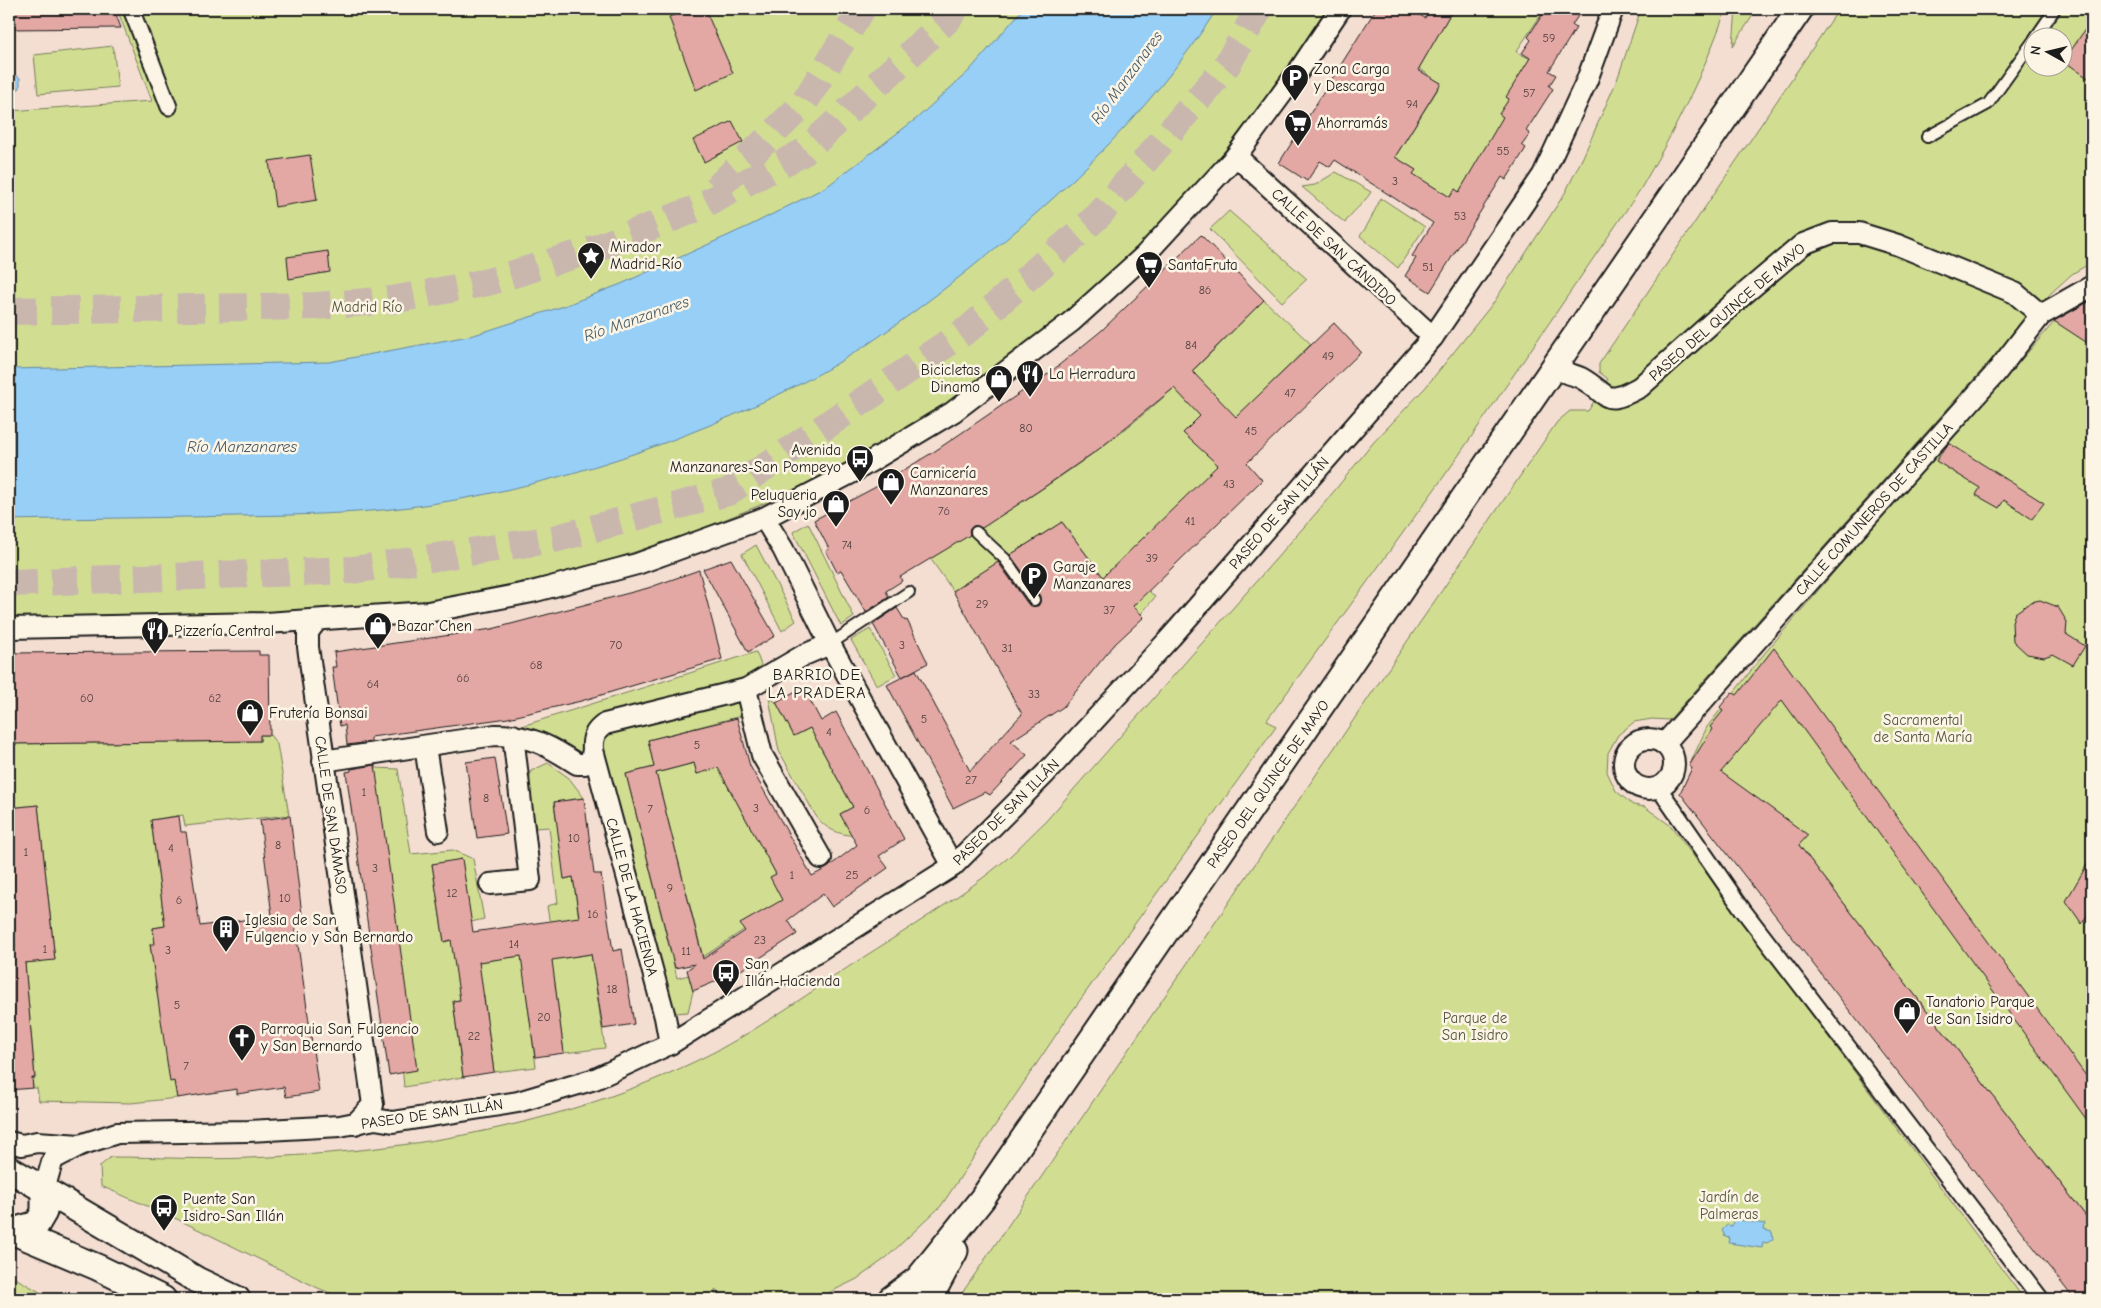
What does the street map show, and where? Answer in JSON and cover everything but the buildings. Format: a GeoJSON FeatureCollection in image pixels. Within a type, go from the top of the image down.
{"type":"FeatureCollection","features":[{"type":"Feature","properties":{"kind":"street"},"geometry":{"type":"LineString","coordinates":[[130,9],[169,107]]}},
{"type":"Feature","properties":{"kind":"street"},"geometry":{"type":"LineString","coordinates":[[9,628],[266,623],[428,612],[532,592],[637,564],[764,518],[853,472],[953,412],[1071,322],[1144,256],[1236,156],[1298,72],[1340,9]]}},
{"type":"Feature","properties":{"kind":"street","name":"PASEO DE SAN ILLÁN"},"geometry":{"type":"LineString","coordinates":[[44,1190],[54,1159],[80,1145],[126,1132],[249,1131],[355,1124],[375,1119],[392,1122],[518,1102],[595,1079],[670,1044],[953,866],[1045,774],[1172,637],[1433,337],[1543,176],[1588,80],[1613,9]]}},
{"type":"Feature","properties":{"kind":"street","name":"PASEO DEL QUINCE DE MAYO"},"geometry":{"type":"LineString","coordinates":[[891,1299],[918,1279],[982,1199],[1800,9]]}},
{"type":"Feature","properties":{"kind":"street","name":"CALLE DE SAN CÁNDIDO"},"geometry":{"type":"LineString","coordinates":[[1236,156],[1433,337]]}},
{"type":"Feature","properties":{"kind":"street","name":"PASEO DEL QUINCE DE MAYO"},"geometry":{"type":"LineString","coordinates":[[1554,369],[1581,378],[1604,396],[1622,397],[1640,387],[1744,294],[1804,244],[1832,233],[1859,233],[1898,245],[2015,293],[2041,315]]}},
{"type":"Feature","properties":{"kind":"street","name":"CALLE COMUNEROS DE CASTILLA"},"geometry":{"type":"LineString","coordinates":[[1664,744],[1995,374],[2041,315],[2092,286]]}},
{"type":"Feature","properties":{"kind":"street"},"geometry":{"type":"LineString","coordinates":[[764,518],[783,549],[830,644],[953,866]]}},
{"type":"Feature","properties":{"kind":"street","name":"CALLE DE SAN DÁMASO"},"geometry":{"type":"LineString","coordinates":[[317,620],[308,632],[308,647],[373,1105]]}},
{"type":"Feature","properties":{"kind":"street"},"geometry":{"type":"LineString","coordinates":[[323,761],[495,735],[513,735],[534,739],[548,745],[577,764],[586,764],[591,760],[592,741],[596,730],[605,724],[746,689],[804,654],[830,644]]}},
{"type":"Feature","properties":{"kind":"street"},"geometry":{"type":"LineString","coordinates":[[746,689],[762,755],[821,858]]}},
{"type":"Feature","properties":{"kind":"street"},"geometry":{"type":"LineString","coordinates":[[490,884],[530,880],[513,735]]}},
{"type":"Feature","properties":{"kind":"street"},"geometry":{"type":"LineString","coordinates":[[1648,738],[1664,744],[1673,756],[1673,771],[1665,783],[1658,787],[1641,788],[1627,777],[1624,760],[1627,752],[1640,740],[1648,738]]}},
{"type":"Feature","properties":{"kind":"street"},"geometry":{"type":"LineString","coordinates":[[425,746],[438,831]]}},
{"type":"Feature","properties":{"kind":"street","name":"CALLE DE LA HACIENDA"},"geometry":{"type":"LineString","coordinates":[[592,750],[665,1017],[670,1044]]}},
{"type":"Feature","properties":{"kind":"street"},"geometry":{"type":"LineString","coordinates":[[1658,787],[1743,910],[2041,1299]]}},
{"type":"Feature","properties":{"kind":"street"},"geometry":{"type":"LineString","coordinates":[[355,1124],[373,1105],[379,1115],[392,1122]]}},
{"type":"Feature","properties":{"kind":"street","name":"PASEO DE SAN ILLÁN"},"geometry":{"type":"LineString","coordinates":[[9,1142],[22,1145],[37,1142],[80,1145]]}},
{"type":"Feature","properties":{"kind":"street"},"geometry":{"type":"LineString","coordinates":[[9,1169],[197,1280],[237,1299]]}},
{"type":"Feature","properties":{"kind":"street"},"geometry":{"type":"LineString","coordinates":[[11,1231],[37,1224],[44,1212],[44,1190]]}},
{"type":"Feature","properties":{"kind":"street","name":"PASEO DEL QUINCE DE MAYO"},"geometry":{"type":"LineString","coordinates":[[929,1299],[982,1199]]}},
{"type":"Feature","properties":{"kind":"street"},"geometry":{"type":"LineString","coordinates":[[11,1231],[97,1267],[163,1299]]}},
{"type":"Feature","properties":{"kind":"lane"},"geometry":{"type":"LineString","coordinates":[[2041,28],[2055,9]]}},
{"type":"Feature","properties":{"kind":"lane"},"geometry":{"type":"LineString","coordinates":[[1926,137],[1988,104],[2024,52]]}},
{"type":"Feature","properties":{"kind":"lane"},"geometry":{"type":"LineString","coordinates":[[976,532],[1005,559],[1034,600]]}},
{"type":"Feature","properties":{"kind":"lane"},"geometry":{"type":"LineString","coordinates":[[830,644],[909,592]]}},
{"type":"Feature","properties":{"kind":"green space","name":"Madrid Río"},"geometry":{"type":"Polygon","coordinates":[[[117,9],[1331,9],[1259,109],[1176,210],[1060,324],[966,392],[880,445],[780,497],[694,532],[590,567],[439,600],[278,615],[9,619],[9,111],[152,101],[117,9]]]}},
{"type":"Feature","properties":{"kind":"green space"},"geometry":{"type":"Polygon","coordinates":[[[1453,9],[1545,9],[1516,52],[1533,60],[1500,114],[1506,119],[1459,192],[1455,189],[1449,197],[1413,174],[1415,170],[1395,157],[1441,84],[1419,68],[1453,9]]]}},
{"type":"Feature","properties":{"kind":"green space"},"geometry":{"type":"Polygon","coordinates":[[[1641,9],[1726,9],[1688,102],[1640,190],[1450,468],[1267,720],[1276,727],[1068,1017],[941,1206],[886,1258],[857,1279],[816,1299],[727,1299],[715,1289],[716,1299],[345,1299],[318,1288],[177,1219],[101,1186],[100,1166],[111,1157],[249,1158],[372,1149],[492,1129],[551,1115],[609,1097],[666,1075],[739,1038],[934,912],[991,872],[1046,821],[1318,511],[1373,443],[1425,388],[1494,302],[1565,193],[1617,80],[1641,9]]]}},
{"type":"Feature","properties":{"kind":"green space"},"geometry":{"type":"Polygon","coordinates":[[[1736,9],[1757,9],[1733,46],[1736,9]]]}},
{"type":"Feature","properties":{"kind":"green space","name":"Parque de San Isidro"},"geometry":{"type":"Polygon","coordinates":[[[1839,9],[2092,9],[2092,262],[2072,274],[2051,293],[1669,720],[1652,719],[1634,722],[1618,735],[1608,753],[1607,772],[1616,791],[1633,805],[1645,807],[1671,826],[2024,1299],[958,1299],[1557,422],[1570,411],[1588,411],[1608,379],[1599,372],[1599,364],[1839,9]]]}},
{"type":"Feature","properties":{"kind":"green space"},"geometry":{"type":"Polygon","coordinates":[[[113,46],[118,87],[38,94],[34,55],[113,46]]]}},
{"type":"Feature","properties":{"kind":"green space"},"geometry":{"type":"Polygon","coordinates":[[[1336,172],[1371,192],[1345,223],[1302,187],[1315,185],[1336,172]]]}},
{"type":"Feature","properties":{"kind":"green space"},"geometry":{"type":"Polygon","coordinates":[[[1381,198],[1425,227],[1398,268],[1360,236],[1369,223],[1381,198]]]}},
{"type":"Feature","properties":{"kind":"green space"},"geometry":{"type":"Polygon","coordinates":[[[1229,211],[1307,279],[1282,302],[1210,229],[1229,211]]]}},
{"type":"Feature","properties":{"kind":"green space","name":"Sacramental de Santa María"},"geometry":{"type":"Polygon","coordinates":[[[2092,298],[2092,1224],[1799,845],[1689,766],[1707,727],[1764,654],[1938,450],[1949,443],[2062,313],[2092,298]]]}},
{"type":"Feature","properties":{"kind":"green space"},"geometry":{"type":"Polygon","coordinates":[[[1264,300],[1311,344],[1219,435],[1234,450],[1120,562],[1155,597],[1141,614],[1101,574],[1062,522],[953,591],[930,558],[1026,500],[1118,435],[1187,376],[1264,300]]]}},
{"type":"Feature","properties":{"kind":"green space"},"geometry":{"type":"Polygon","coordinates":[[[808,523],[854,617],[841,626],[793,532],[808,523]]]}},
{"type":"Feature","properties":{"kind":"green space"},"geometry":{"type":"Polygon","coordinates":[[[756,545],[796,621],[782,631],[742,554],[756,545]]]}},
{"type":"Feature","properties":{"kind":"green space"},"geometry":{"type":"Polygon","coordinates":[[[870,629],[896,675],[877,686],[851,640],[870,629]]]}},
{"type":"Feature","properties":{"kind":"green space"},"geometry":{"type":"Polygon","coordinates":[[[756,652],[761,665],[760,673],[743,682],[620,712],[583,756],[519,727],[756,652]]]}},
{"type":"Feature","properties":{"kind":"green space"},"geometry":{"type":"Polygon","coordinates":[[[740,697],[745,715],[648,740],[654,767],[626,774],[677,978],[689,975],[693,991],[688,1012],[676,1013],[669,1008],[601,762],[601,737],[608,729],[740,697]]]}},
{"type":"Feature","properties":{"kind":"green space"},"geometry":{"type":"Polygon","coordinates":[[[769,698],[776,702],[794,736],[810,728],[853,807],[840,814],[846,824],[857,818],[859,836],[846,835],[830,829],[816,816],[779,751],[769,698]]]}},
{"type":"Feature","properties":{"kind":"green space"},"geometry":{"type":"Polygon","coordinates":[[[260,735],[270,735],[277,744],[289,815],[185,826],[183,815],[151,820],[165,926],[153,928],[155,944],[150,945],[177,1098],[131,1103],[39,1101],[37,1088],[33,1088],[32,1079],[35,1078],[25,963],[55,959],[38,805],[9,808],[9,744],[260,741],[260,735]]]}},
{"type":"Feature","properties":{"kind":"green space"},"geometry":{"type":"Polygon","coordinates":[[[746,751],[725,781],[790,899],[703,957],[656,773],[694,763],[697,774],[746,751]]]}},
{"type":"Feature","properties":{"kind":"green space"},"geometry":{"type":"Polygon","coordinates":[[[548,763],[569,778],[584,798],[554,802],[565,879],[573,877],[584,955],[591,954],[605,1048],[564,1053],[554,977],[525,981],[536,1067],[494,1072],[484,996],[453,1001],[463,1077],[404,1087],[375,768],[398,769],[411,854],[453,850],[473,859],[484,919],[471,922],[462,860],[432,864],[444,941],[474,937],[478,962],[554,951],[547,906],[558,903],[549,827],[536,828],[528,788],[531,771],[548,763]]]}},
{"type":"Feature","properties":{"kind":"green space"},"geometry":{"type":"Polygon","coordinates":[[[9,891],[14,941],[9,941],[9,891]]]}},
{"type":"Feature","properties":{"kind":"green space"},"geometry":{"type":"Polygon","coordinates":[[[9,1278],[17,1279],[52,1299],[9,1299],[9,1278]]]}},
{"type":"Feature","properties":{"kind":"water","name":"Río Manzanares"},"geometry":{"type":"Polygon","coordinates":[[[1023,9],[1217,9],[1190,49],[1128,124],[1094,159],[1023,225],[948,286],[876,339],[798,385],[710,425],[619,459],[572,473],[478,496],[431,504],[359,512],[9,520],[9,369],[329,362],[474,335],[564,306],[621,284],[751,225],[826,187],[916,119],[969,71],[1023,9]]]}},
{"type":"Feature","properties":{"kind":"water"},"geometry":{"type":"Polygon","coordinates":[[[14,63],[14,74],[20,78],[20,88],[9,96],[9,65],[14,63]]]}},
{"type":"Feature","properties":{"kind":"water"},"geometry":{"type":"Polygon","coordinates":[[[1733,1219],[1765,1224],[1764,1230],[1772,1232],[1773,1239],[1767,1243],[1763,1242],[1762,1248],[1729,1243],[1730,1238],[1725,1237],[1722,1230],[1727,1225],[1732,1226],[1733,1219]]]}},
{"type":"Feature","properties":{"kind":"tunnel"},"geometry":{"type":"LineString","coordinates":[[716,189],[804,103],[862,9]]}},
{"type":"Feature","properties":{"kind":"tunnel"},"geometry":{"type":"LineString","coordinates":[[9,311],[316,306],[392,300],[488,282],[597,248],[695,209],[804,152],[948,19],[955,9]]}},
{"type":"Feature","properties":{"kind":"tunnel"},"geometry":{"type":"LineString","coordinates":[[9,583],[353,570],[554,539],[728,492],[970,328],[1098,216],[1227,65],[1259,9]]}},
{"type":"Feature","properties":{"kind":"place","name":"Zona Carga y Descarga"},"geometry":{"type":"Point","coordinates":[1295,102]}},
{"type":"Feature","properties":{"kind":"place","name":"Ahorramás"},"geometry":{"type":"Point","coordinates":[1298,147]}},
{"type":"Feature","properties":{"kind":"place","name":"Mirador Madrid-Río"},"geometry":{"type":"Point","coordinates":[591,280]}},
{"type":"Feature","properties":{"kind":"place","name":"SantaFruta"},"geometry":{"type":"Point","coordinates":[1149,289]}},
{"type":"Feature","properties":{"kind":"place","name":"La Herradura"},"geometry":{"type":"Point","coordinates":[1030,398]}},
{"type":"Feature","properties":{"kind":"place","name":"Bicicletas Dinamo"},"geometry":{"type":"Point","coordinates":[999,403]}},
{"type":"Feature","properties":{"kind":"place","name":"Avenida Manzanares-San Pompeyo"},"geometry":{"type":"Point","coordinates":[860,483]}},
{"type":"Feature","properties":{"kind":"place","name":"Carnicería Manzanares"},"geometry":{"type":"Point","coordinates":[891,506]}},
{"type":"Feature","properties":{"kind":"place","name":"Peluqueria Say jo"},"geometry":{"type":"Point","coordinates":[836,528]}},
{"type":"Feature","properties":{"kind":"place","name":"Garaje Manzanares"},"geometry":{"type":"Point","coordinates":[1034,600]}},
{"type":"Feature","properties":{"kind":"place","name":"Bazar Chen"},"geometry":{"type":"Point","coordinates":[378,650]}},
{"type":"Feature","properties":{"kind":"place","name":"Pizzería Central"},"geometry":{"type":"Point","coordinates":[155,655]}},
{"type":"Feature","properties":{"kind":"place","name":"Frutería Bonsai"},"geometry":{"type":"Point","coordinates":[250,737]}},
{"type":"Feature","properties":{"kind":"place","name":"Iglesia de San Fulgencio y San Bernardo"},"geometry":{"type":"Point","coordinates":[226,953]}},
{"type":"Feature","properties":{"kind":"place","name":"San Illán-Hacienda"},"geometry":{"type":"Point","coordinates":[726,997]}},
{"type":"Feature","properties":{"kind":"place","name":"Tanatorio Parque de San Isidro"},"geometry":{"type":"Point","coordinates":[1907,1035]}},
{"type":"Feature","properties":{"kind":"place","name":"Parroquia San Fulgencio y San Bernardo"},"geometry":{"type":"Point","coordinates":[242,1062]}},
{"type":"Feature","properties":{"kind":"place","name":"Puente San Isidro-San Illán"},"geometry":{"type":"Point","coordinates":[164,1232]}},
{"type":"Feature","properties":{"kind":"district","name":"BARRIO DE LA PRADERA"},"geometry":{"type":"Point","coordinates":[817,683]}},
{"type":"Feature","properties":{"kind":"park label","name":"Jardín de Palmeras"},"geometry":{"type":"Point","coordinates":[1729,1206]}}]}
